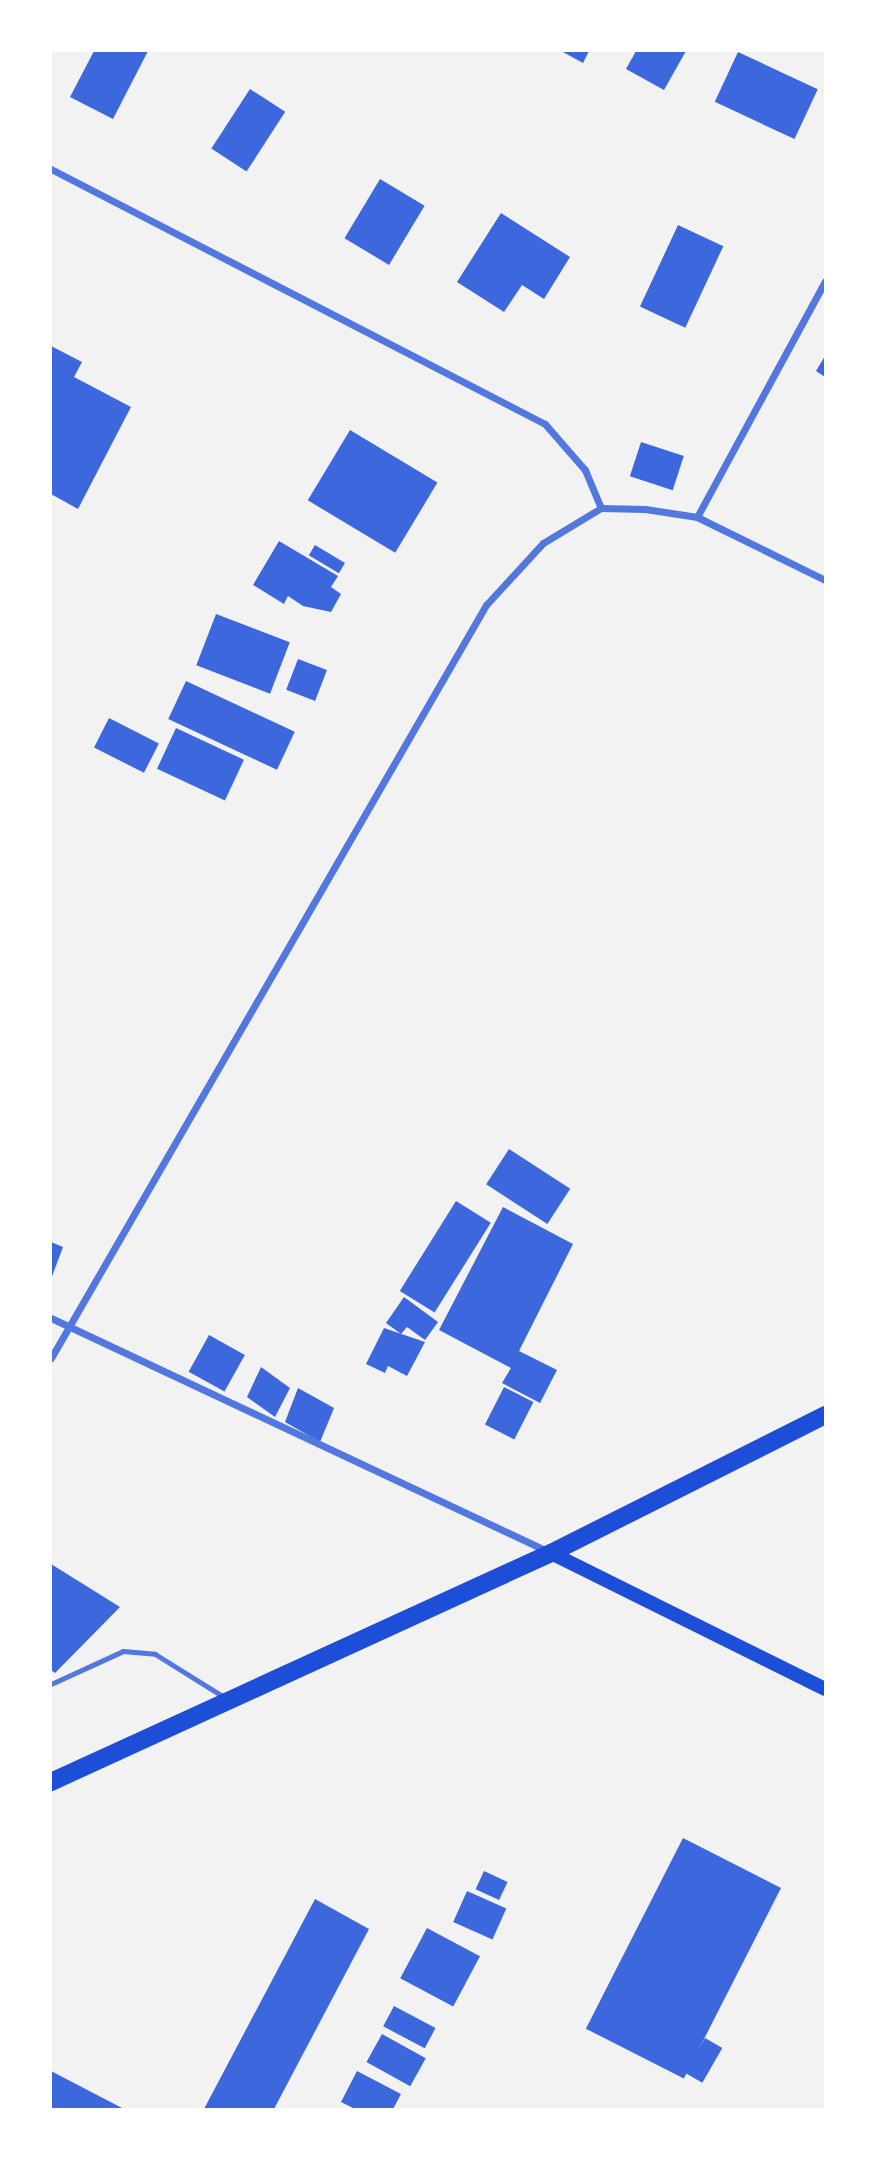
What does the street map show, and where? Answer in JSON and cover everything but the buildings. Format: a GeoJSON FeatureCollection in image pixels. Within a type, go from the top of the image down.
{"type":"FeatureCollection","features":[{"type":"Feature","properties":{"kind":"main road"},"geometry":{"type":"LineString","coordinates":[[51,1782],[551,1553],[825,1415]]}},
{"type":"Feature","properties":{"kind":"main road"},"geometry":{"type":"LineString","coordinates":[[551,1553],[825,1689]]}},
{"type":"Feature","properties":{"kind":"street"},"geometry":{"type":"LineString","coordinates":[[51,169],[545,424],[585,470],[601,508]]}},
{"type":"Feature","properties":{"kind":"street"},"geometry":{"type":"LineString","coordinates":[[696,517],[825,281]]}},
{"type":"Feature","properties":{"kind":"street"},"geometry":{"type":"LineString","coordinates":[[51,1358],[486,605],[542,543],[601,508],[696,517],[825,580]]}},
{"type":"Feature","properties":{"kind":"street"},"geometry":{"type":"LineString","coordinates":[[51,1318],[551,1553]]}},
{"type":"Feature","properties":{"kind":"lane"},"geometry":{"type":"LineString","coordinates":[[51,1684],[88,1663],[123,1651],[155,1654],[230,1701]]}}]}
